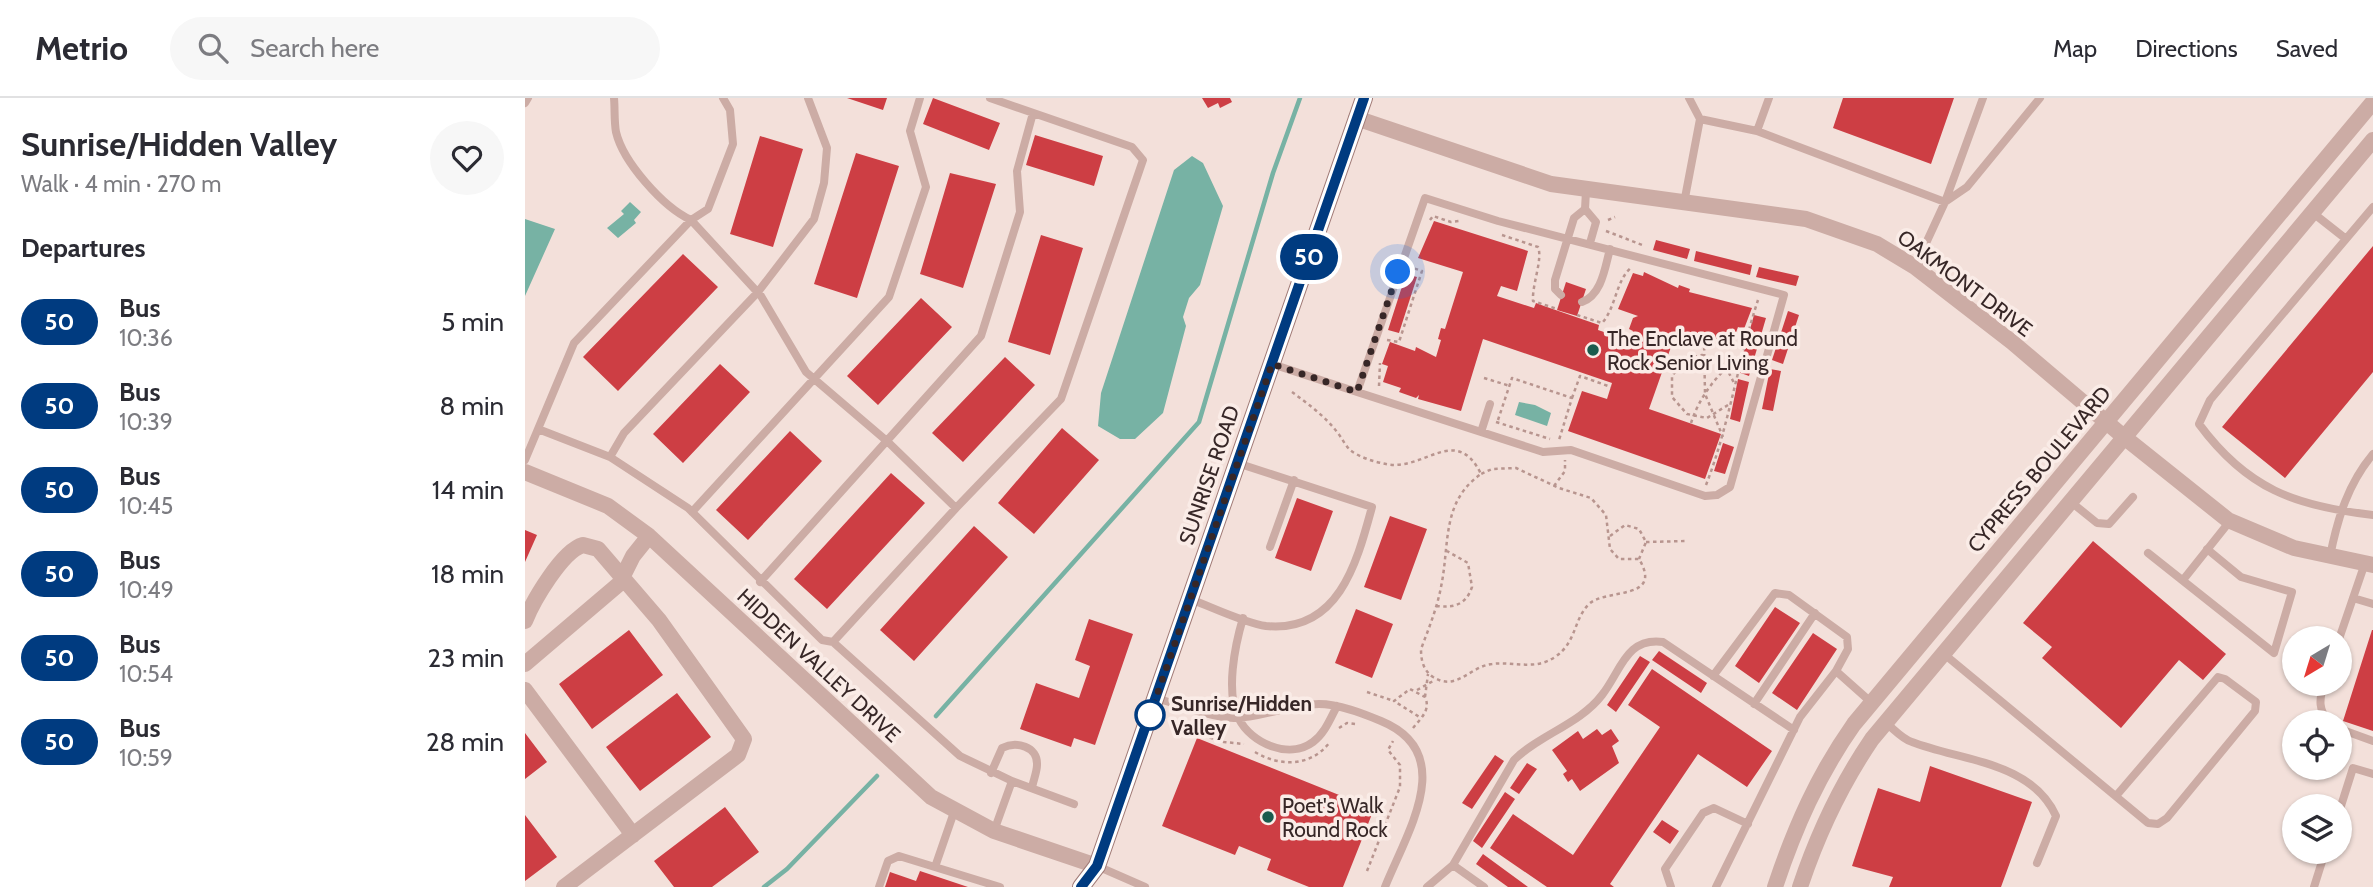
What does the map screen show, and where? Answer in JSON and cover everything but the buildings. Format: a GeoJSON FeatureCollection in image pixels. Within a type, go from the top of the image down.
{"type":"FeatureCollection","features":[{"type":"Feature","properties":{"kind":"main road","name":"SUNRISE ROAD"},"geometry":{"type":"LineString","coordinates":[[1081,887],[1097,866],[1364,98]]}},
{"type":"Feature","properties":{"kind":"main road","name":"SUNRISE ROAD"},"geometry":{"type":"LineString","coordinates":[[1097,866],[1099,887]]}},
{"type":"Feature","properties":{"kind":"street","name":"CYPRESS BOULEVARD"},"geometry":{"type":"LineString","coordinates":[[1775,887],[1807,801],[1827,762],[1872,703],[2105,421],[2373,102]]}},
{"type":"Feature","properties":{"kind":"street","name":"OAKMONT DRIVE"},"geometry":{"type":"LineString","coordinates":[[1356,118],[1515,174],[1586,191],[1805,219],[1877,244],[1915,267],[2012,342],[2124,437],[2229,520],[2271,541],[2369,564]]}},
{"type":"Feature","properties":{"kind":"street"},"geometry":{"type":"LineString","coordinates":[[1800,887],[1828,812],[1841,787],[1886,723],[2373,140]]}},
{"type":"Feature","properties":{"kind":"street","name":"HIDDEN VALLEY DRIVE"},"geometry":{"type":"LineString","coordinates":[[525,472],[608,506],[649,536],[931,797],[954,812],[994,831],[1097,866]]}},
{"type":"Feature","properties":{"kind":"street"},"geometry":{"type":"LineString","coordinates":[[525,663],[619,584],[633,556],[649,536]]}},
{"type":"Feature","properties":{"kind":"street"},"geometry":{"type":"LineString","coordinates":[[525,621],[531,605],[576,547],[583,545],[598,549],[624,576],[659,620],[744,739],[738,755],[564,887]]}},
{"type":"Feature","properties":{"kind":"street"},"geometry":{"type":"LineString","coordinates":[[525,690],[632,835]]}},
{"type":"Feature","properties":{"kind":"lane"},"geometry":{"type":"LineString","coordinates":[[525,103],[528,98]]}},
{"type":"Feature","properties":{"kind":"lane"},"geometry":{"type":"LineString","coordinates":[[614,98],[617,134],[637,173],[676,213],[691,220],[758,292],[806,372],[888,442],[956,508]]}},
{"type":"Feature","properties":{"kind":"lane"},"geometry":{"type":"LineString","coordinates":[[525,460],[574,344],[691,220],[708,209],[733,144],[730,110],[723,98]]}},
{"type":"Feature","properties":{"kind":"lane"},"geometry":{"type":"LineString","coordinates":[[610,457],[624,433],[758,292],[814,219],[824,183],[827,148],[808,98]]}},
{"type":"Feature","properties":{"kind":"lane"},"geometry":{"type":"LineString","coordinates":[[692,512],[889,298],[926,187],[910,131],[920,98]]}},
{"type":"Feature","properties":{"kind":"lane"},"geometry":{"type":"LineString","coordinates":[[833,642],[1061,399],[1143,160],[1132,146],[990,98]]}},
{"type":"Feature","properties":{"kind":"lane"},"geometry":{"type":"LineString","coordinates":[[1683,203],[1699,119],[1689,98]]}},
{"type":"Feature","properties":{"kind":"lane"},"geometry":{"type":"LineString","coordinates":[[1758,131],[1769,98]]}},
{"type":"Feature","properties":{"kind":"lane"},"geometry":{"type":"LineString","coordinates":[[1915,267],[1945,202],[1983,98]]}},
{"type":"Feature","properties":{"kind":"lane"},"geometry":{"type":"LineString","coordinates":[[1945,202],[1967,187],[2040,98]]}},
{"type":"Feature","properties":{"kind":"lane"},"geometry":{"type":"LineString","coordinates":[[761,582],[981,336],[1020,212],[1017,171],[1033,113]]}},
{"type":"Feature","properties":{"kind":"lane"},"geometry":{"type":"LineString","coordinates":[[1699,119],[1758,131],[1945,202]]}},
{"type":"Feature","properties":{"kind":"lane"},"geometry":{"type":"LineString","coordinates":[[1586,191],[1585,209],[1596,222],[1590,243]]}},
{"type":"Feature","properties":{"kind":"lane"},"geometry":{"type":"LineString","coordinates":[[1272,364],[1357,392],[1543,452],[1571,450],[1705,496],[1717,495],[1730,487],[1784,295],[1498,221],[1425,198],[1357,392]]}},
{"type":"Feature","properties":{"kind":"lane"},"geometry":{"type":"LineString","coordinates":[[2373,207],[2210,400],[2199,424],[2243,474],[2273,493],[2340,511],[2373,515]]}},
{"type":"Feature","properties":{"kind":"lane"},"geometry":{"type":"LineString","coordinates":[[1562,295],[1555,289],[1555,280],[1574,218],[1585,209]]}},
{"type":"Feature","properties":{"kind":"lane"},"geometry":{"type":"LineString","coordinates":[[2312,212],[2346,240]]}},
{"type":"Feature","properties":{"kind":"lane"},"geometry":{"type":"LineString","coordinates":[[1582,302],[1590,299],[1598,289],[1610,249]]}},
{"type":"Feature","properties":{"kind":"lane"},"geometry":{"type":"LineString","coordinates":[[1481,432],[1490,404]]}},
{"type":"Feature","properties":{"kind":"lane"},"geometry":{"type":"LineString","coordinates":[[538,429],[610,457],[692,512],[822,639],[833,642],[960,756],[992,773],[1074,804]]}},
{"type":"Feature","properties":{"kind":"lane"},"geometry":{"type":"LineString","coordinates":[[2330,556],[2340,511],[2358,472],[2373,454]]}},
{"type":"Feature","properties":{"kind":"lane"},"geometry":{"type":"LineString","coordinates":[[1190,599],[1265,626],[1296,624],[1319,613],[1339,597],[1353,566],[1372,506],[1237,463]]}},
{"type":"Feature","properties":{"kind":"lane"},"geometry":{"type":"LineString","coordinates":[[1270,547],[1294,480]]}},
{"type":"Feature","properties":{"kind":"lane"},"geometry":{"type":"LineString","coordinates":[[2071,502],[2097,523],[2109,524],[2133,497]]}},
{"type":"Feature","properties":{"kind":"lane"},"geometry":{"type":"LineString","coordinates":[[2183,580],[2229,520]]}},
{"type":"Feature","properties":{"kind":"lane"},"geometry":{"type":"LineString","coordinates":[[2148,553],[2274,653],[2292,592],[2241,577],[2207,550]]}},
{"type":"Feature","properties":{"kind":"lane"},"geometry":{"type":"LineString","coordinates":[[2344,626],[2353,598],[2369,564]]}},
{"type":"Feature","properties":{"kind":"lane"},"geometry":{"type":"LineString","coordinates":[[1713,676],[1775,593],[1789,595],[1847,637],[1848,649],[1836,671],[1794,730],[1716,887]]}},
{"type":"Feature","properties":{"kind":"lane"},"geometry":{"type":"LineString","coordinates":[[2353,598],[2373,604]]}},
{"type":"Feature","properties":{"kind":"lane"},"geometry":{"type":"LineString","coordinates":[[1754,704],[1815,613]]}},
{"type":"Feature","properties":{"kind":"lane"},"geometry":{"type":"LineString","coordinates":[[1244,618],[1231,673],[1238,718],[1265,744],[1290,750],[1312,743],[1323,731],[1337,706]]}},
{"type":"Feature","properties":{"kind":"lane"},"geometry":{"type":"LineString","coordinates":[[1427,887],[1453,865],[1514,760],[1526,748],[1550,736],[1601,697],[1631,650],[1641,642],[1663,642],[1794,730]]}},
{"type":"Feature","properties":{"kind":"lane"},"geometry":{"type":"LineString","coordinates":[[1944,654],[2148,823],[2158,824],[2167,818],[2255,711],[2256,702],[2225,679],[2218,677],[2116,796]]}},
{"type":"Feature","properties":{"kind":"lane"},"geometry":{"type":"LineString","coordinates":[[1836,671],[1872,703]]}},
{"type":"Feature","properties":{"kind":"lane"},"geometry":{"type":"LineString","coordinates":[[1156,698],[1238,718],[1305,705],[1337,706],[1395,727],[1408,736],[1422,759],[1424,777],[1418,805],[1385,887]]}},
{"type":"Feature","properties":{"kind":"lane"},"geometry":{"type":"LineString","coordinates":[[1886,723],[1909,742],[1963,755],[2017,775],[2048,799],[2056,816],[2037,863]]}},
{"type":"Feature","properties":{"kind":"lane"},"geometry":{"type":"LineString","coordinates":[[2352,733],[2373,741]]}},
{"type":"Feature","properties":{"kind":"lane"},"geometry":{"type":"LineString","coordinates":[[992,773],[1002,748],[1010,744],[1023,745],[1035,755],[1037,763],[1031,788]]}},
{"type":"Feature","properties":{"kind":"lane"},"geometry":{"type":"LineString","coordinates":[[2345,794],[2353,768],[2373,774]]}},
{"type":"Feature","properties":{"kind":"lane"},"geometry":{"type":"LineString","coordinates":[[994,831],[1012,781]]}},
{"type":"Feature","properties":{"kind":"lane"},"geometry":{"type":"LineString","coordinates":[[1671,887],[1665,869],[1703,813],[1714,808],[1748,824]]}},
{"type":"Feature","properties":{"kind":"lane"},"geometry":{"type":"LineString","coordinates":[[935,867],[954,812]]}},
{"type":"Feature","properties":{"kind":"lane"},"geometry":{"type":"LineString","coordinates":[[879,887],[888,861],[899,856],[1000,887]]}},
{"type":"Feature","properties":{"kind":"lane"},"geometry":{"type":"LineString","coordinates":[[2314,887],[2322,864]]}},
{"type":"Feature","properties":{"kind":"lane"},"geometry":{"type":"LineString","coordinates":[[1453,865],[1484,887]]}},
{"type":"Feature","properties":{"kind":"lane"},"geometry":{"type":"LineString","coordinates":[[1097,866],[1145,887]]}},
{"type":"Feature","properties":{"kind":"path"},"geometry":{"type":"LineString","coordinates":[[1425,225],[1433,216],[1451,222],[1460,221]]}},
{"type":"Feature","properties":{"kind":"path"},"geometry":{"type":"LineString","coordinates":[[1615,216],[1606,221],[1606,232],[1645,246]]}},
{"type":"Feature","properties":{"kind":"path"},"geometry":{"type":"LineString","coordinates":[[1494,232],[1538,247],[1541,256],[1533,280],[1533,301],[1557,309]]}},
{"type":"Feature","properties":{"kind":"path"},"geometry":{"type":"LineString","coordinates":[[1385,347],[1388,338],[1399,342],[1422,271],[1411,267],[1415,257]]}},
{"type":"Feature","properties":{"kind":"path"},"geometry":{"type":"LineString","coordinates":[[1577,315],[1602,323],[1613,309],[1626,272],[1635,265],[1639,267]]}},
{"type":"Feature","properties":{"kind":"path"},"geometry":{"type":"LineString","coordinates":[[1706,485],[1723,437],[1739,358],[1758,299]]}},
{"type":"Feature","properties":{"kind":"path"},"geometry":{"type":"LineString","coordinates":[[1704,340],[1702,355],[1706,394],[1723,437]]}},
{"type":"Feature","properties":{"kind":"path"},"geometry":{"type":"LineString","coordinates":[[1730,402],[1713,416],[1693,417],[1676,404],[1671,382],[1679,365],[1690,357],[1702,355],[1717,359],[1727,367],[1734,384]]}},
{"type":"Feature","properties":{"kind":"path"},"geometry":{"type":"LineString","coordinates":[[1382,356],[1377,382],[1383,390]]}},
{"type":"Feature","properties":{"kind":"path"},"geometry":{"type":"LineString","coordinates":[[1691,424],[1706,394],[1727,367],[1739,358]]}},
{"type":"Feature","properties":{"kind":"path"},"geometry":{"type":"LineString","coordinates":[[1559,440],[1580,376],[1611,387]]}},
{"type":"Feature","properties":{"kind":"path"},"geometry":{"type":"LineString","coordinates":[[1484,378],[1510,386]]}},
{"type":"Feature","properties":{"kind":"path"},"geometry":{"type":"LineString","coordinates":[[1568,440],[1559,440],[1495,422],[1513,378],[1572,398]]}},
{"type":"Feature","properties":{"kind":"path"},"geometry":{"type":"LineString","coordinates":[[1293,392],[1318,412],[1349,449],[1362,456],[1398,466],[1418,461],[1442,450],[1458,450],[1473,460],[1481,474]]}},
{"type":"Feature","properties":{"kind":"path"},"geometry":{"type":"LineString","coordinates":[[1554,486],[1565,471],[1565,460]]}},
{"type":"Feature","properties":{"kind":"path"},"geometry":{"type":"LineString","coordinates":[[1413,728],[1427,708],[1428,674],[1421,659],[1421,649],[1436,606],[1450,514],[1461,490],[1481,474],[1492,469],[1516,468],[1554,486],[1591,498],[1600,506],[1609,522],[1610,549],[1619,559],[1639,559]]}},
{"type":"Feature","properties":{"kind":"path"},"geometry":{"type":"LineString","coordinates":[[1609,522],[1618,527]]}},
{"type":"Feature","properties":{"kind":"path"},"geometry":{"type":"LineString","coordinates":[[1610,536],[1618,527],[1625,525],[1639,529],[1646,542]]}},
{"type":"Feature","properties":{"kind":"path"},"geometry":{"type":"LineString","coordinates":[[1646,542],[1686,541]]}},
{"type":"Feature","properties":{"kind":"path"},"geometry":{"type":"LineString","coordinates":[[1639,559],[1646,542]]}},
{"type":"Feature","properties":{"kind":"path"},"geometry":{"type":"LineString","coordinates":[[1436,606],[1455,606],[1463,602],[1472,587],[1468,563],[1459,555],[1446,551]]}},
{"type":"Feature","properties":{"kind":"path"},"geometry":{"type":"LineString","coordinates":[[1428,674],[1437,679],[1457,681],[1493,663],[1528,666],[1552,659],[1571,641],[1588,605],[1601,598],[1636,590],[1642,584],[1646,571],[1639,559]]}},
{"type":"Feature","properties":{"kind":"path"},"geometry":{"type":"LineString","coordinates":[[1394,701],[1404,691],[1417,690],[1437,679]]}},
{"type":"Feature","properties":{"kind":"path"},"geometry":{"type":"LineString","coordinates":[[1417,690],[1426,697]]}},
{"type":"Feature","properties":{"kind":"path"},"geometry":{"type":"LineString","coordinates":[[1367,692],[1394,701],[1421,718]]}},
{"type":"Feature","properties":{"kind":"path"},"geometry":{"type":"LineString","coordinates":[[1367,871],[1400,787],[1400,765],[1388,750],[1395,739]]}},
{"type":"Feature","properties":{"kind":"water"},"geometry":{"type":"Polygon","coordinates":[[[1192,156],[1203,163],[1223,206],[1200,285],[1189,298],[1183,317],[1186,326],[1163,413],[1135,439],[1120,439],[1098,426],[1101,393],[1174,170],[1192,156]]]}},
{"type":"Feature","properties":{"kind":"water"},"geometry":{"type":"Polygon","coordinates":[[[630,202],[641,212],[634,220],[636,223],[618,238],[607,228],[624,214],[621,211],[630,202]]]}},
{"type":"Feature","properties":{"kind":"water"},"geometry":{"type":"Polygon","coordinates":[[[525,219],[555,229],[525,296],[525,219]]]}},
{"type":"Feature","properties":{"kind":"water"},"geometry":{"type":"Polygon","coordinates":[[[1519,402],[1535,405],[1551,413],[1547,426],[1515,415],[1519,402]]]}},
{"type":"Feature","properties":{"kind":"waterway"},"geometry":{"type":"LineString","coordinates":[[936,716],[1199,422],[1273,173],[1300,98]]}},
{"type":"Feature","properties":{"kind":"waterway"},"geometry":{"type":"LineString","coordinates":[[764,887],[787,869],[877,776]]}},
{"type":"Feature","properties":{"kind":"bus line","name":"50"},"geometry":{"type":"LineString","coordinates":[[1081,887],[1097,866],[1364,98]]}},
{"type":"Feature","properties":{"kind":"place","name":"The Enclave at Round Rock Senior Living"},"geometry":{"type":"Point","coordinates":[1593,350]}},
{"type":"Feature","properties":{"kind":"place","name":"Sunrise/Hidden Valley"},"geometry":{"type":"Point","coordinates":[1150,715]}},
{"type":"Feature","properties":{"kind":"place","name":"Poet's Walk Round Rock"},"geometry":{"type":"Point","coordinates":[1268,817]}},
{"type":"Feature","properties":{"kind":"route"},"geometry":{"type":"LineString","coordinates":[[1150,715],[1272,364],[1357,392],[1398,272]]}}]}
